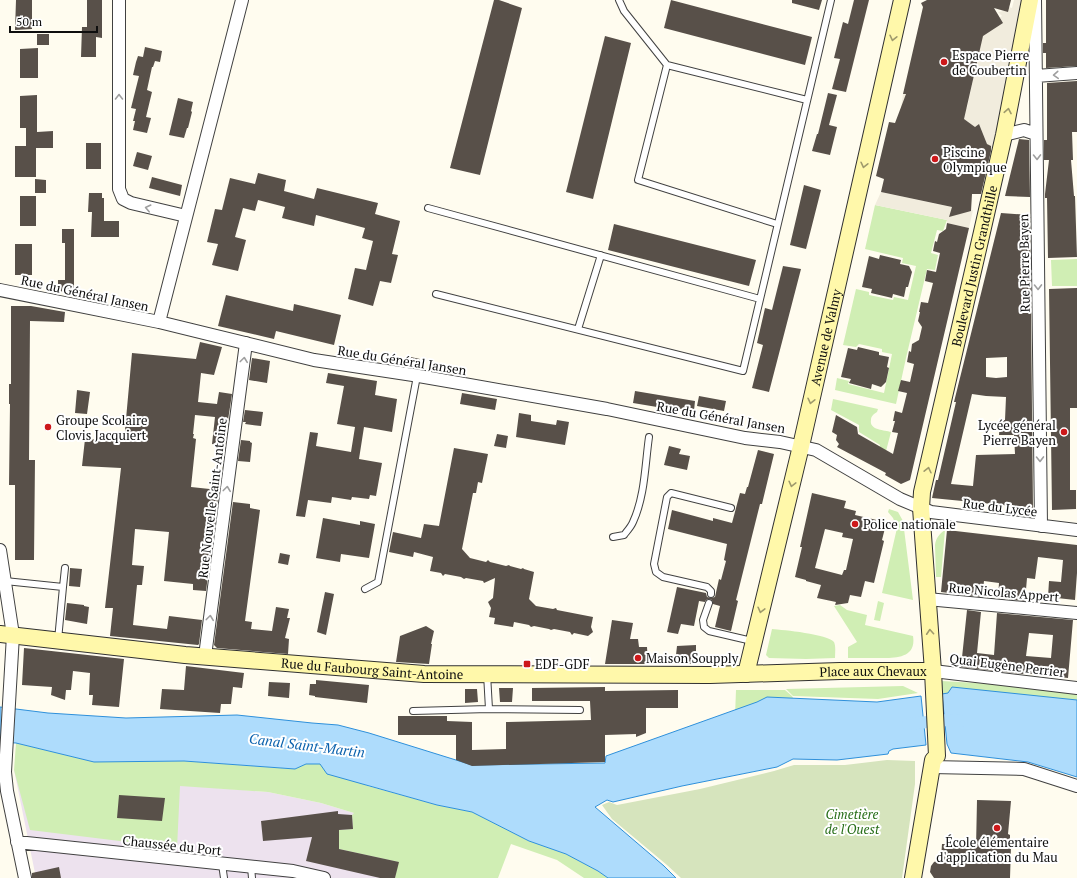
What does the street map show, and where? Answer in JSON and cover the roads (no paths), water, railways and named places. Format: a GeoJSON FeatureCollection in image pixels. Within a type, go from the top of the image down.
{"type":"FeatureCollection","features":[{"type":"Feature","properties":{"kind":"main road","name":"Avenue de Valmy"},"geometry":{"type":"LineString","coordinates":[[746,674],[801,446],[902,0]]}},
{"type":"Feature","properties":{"kind":"main road","name":"Boulevard Justin Grandthille"},"geometry":{"type":"LineString","coordinates":[[921,508],[922,492],[1004,135],[1030,0]]}},
{"type":"Feature","properties":{"kind":"main road","name":"Place aux Chevaux"},"geometry":{"type":"LineString","coordinates":[[746,674],[840,671],[933,677],[921,508]]}},
{"type":"Feature","properties":{"kind":"main road","name":"Rue du Faubourg Saint-Antoine"},"geometry":{"type":"LineString","coordinates":[[6,635],[205,656],[424,674],[746,674]]}},
{"type":"Feature","properties":{"kind":"main road"},"geometry":{"type":"LineString","coordinates":[[913,878],[934,762],[933,677]]}},
{"type":"Feature","properties":{"kind":"street"},"geometry":{"type":"LineString","coordinates":[[119,0],[119,189],[123,199],[131,204],[186,216]]}},
{"type":"Feature","properties":{"kind":"street"},"geometry":{"type":"LineString","coordinates":[[159,322],[242,0]]}},
{"type":"Feature","properties":{"kind":"street","name":"Rue Pierre Bayen"},"geometry":{"type":"LineString","coordinates":[[1035,0],[1041,526]]}},
{"type":"Feature","properties":{"kind":"street"},"geometry":{"type":"LineString","coordinates":[[1036,76],[1077,73]]}},
{"type":"Feature","properties":{"kind":"street"},"geometry":{"type":"LineString","coordinates":[[1004,135],[1024,130],[1036,134]]}},
{"type":"Feature","properties":{"kind":"street","name":"Rue du Général Jansen"},"geometry":{"type":"LineString","coordinates":[[0,290],[159,322],[314,360],[417,376],[607,410],[745,438],[801,446],[816,450],[900,499],[921,508]]}},
{"type":"Feature","properties":{"kind":"street","name":"Rue Nouvelle Saint-Antoine"},"geometry":{"type":"LineString","coordinates":[[205,656],[246,343]]}},
{"type":"Feature","properties":{"kind":"street","name":"Rue du Lycée"},"geometry":{"type":"LineString","coordinates":[[921,508],[931,512],[1077,530]]}},
{"type":"Feature","properties":{"kind":"street"},"geometry":{"type":"LineString","coordinates":[[0,550],[5,581],[9,700],[4,791],[25,878]]}},
{"type":"Feature","properties":{"kind":"street","name":"Rue Nicolas Appert"},"geometry":{"type":"LineString","coordinates":[[927,599],[1077,613]]}},
{"type":"Feature","properties":{"kind":"street","name":"Quai Eugène Perrier"},"geometry":{"type":"LineString","coordinates":[[933,677],[1077,688]]}},
{"type":"Feature","properties":{"kind":"street"},"geometry":{"type":"LineString","coordinates":[[934,762],[1024,769],[1077,786]]}},
{"type":"Feature","properties":{"kind":"street","name":"Chaussée du Port"},"geometry":{"type":"LineString","coordinates":[[17,842],[222,864],[251,872],[293,871],[324,878]]}},
{"type":"Feature","properties":{"kind":"lane"},"geometry":{"type":"LineString","coordinates":[[620,0],[624,11],[667,65],[807,100]]}},
{"type":"Feature","properties":{"kind":"lane"},"geometry":{"type":"LineString","coordinates":[[436,294],[743,371],[830,0]]}},
{"type":"Feature","properties":{"kind":"lane"},"geometry":{"type":"LineString","coordinates":[[667,65],[638,180],[778,224]]}},
{"type":"Feature","properties":{"kind":"lane"},"geometry":{"type":"LineString","coordinates":[[428,208],[760,299]]}},
{"type":"Feature","properties":{"kind":"lane"},"geometry":{"type":"LineString","coordinates":[[578,330],[601,255]]}},
{"type":"Feature","properties":{"kind":"lane"},"geometry":{"type":"LineString","coordinates":[[365,589],[378,582],[417,376]]}},
{"type":"Feature","properties":{"kind":"lane"},"geometry":{"type":"LineString","coordinates":[[612,537],[624,535],[632,523],[638,507],[641,497],[649,437]]}},
{"type":"Feature","properties":{"kind":"lane"},"geometry":{"type":"LineString","coordinates":[[711,594],[711,591],[707,587],[663,577],[656,572],[654,564],[667,497],[671,493],[731,508]]}},
{"type":"Feature","properties":{"kind":"lane"},"geometry":{"type":"LineString","coordinates":[[58,640],[65,568]]}},
{"type":"Feature","properties":{"kind":"lane"},"geometry":{"type":"LineString","coordinates":[[5,581],[63,587]]}},
{"type":"Feature","properties":{"kind":"lane"},"geometry":{"type":"LineString","coordinates":[[709,603],[703,620],[704,627],[709,631],[754,642]]}},
{"type":"Feature","properties":{"kind":"lane"},"geometry":{"type":"LineString","coordinates":[[487,674],[489,709]]}},
{"type":"Feature","properties":{"kind":"lane"},"geometry":{"type":"LineString","coordinates":[[413,712],[489,709],[580,710]]}},
{"type":"Feature","properties":{"kind":"lane"},"geometry":{"type":"LineString","coordinates":[[222,864],[224,878]]}},
{"type":"Feature","properties":{"kind":"water"},"geometry":{"type":"Polygon","coordinates":[[[952,687],[1077,700],[1077,777],[1028,762],[951,753],[947,744],[942,694],[948,693],[952,687]]]}},
{"type":"Feature","properties":{"kind":"water","name":"Canal Saint-Martin"},"geometry":{"type":"Polygon","coordinates":[[[921,696],[926,745],[893,749],[889,751],[888,754],[837,760],[793,759],[777,767],[682,786],[613,802],[607,800],[595,807],[676,878],[608,878],[566,854],[529,841],[472,812],[437,805],[327,774],[320,764],[306,764],[295,769],[184,761],[94,762],[16,743],[0,742],[0,707],[48,713],[126,718],[237,715],[338,725],[369,733],[472,765],[605,763],[606,756],[757,702],[767,697],[877,702],[921,696]]]}},
{"type":"Feature","properties":{"kind":"waterway"},"geometry":{"type":"LineString","coordinates":[[908,724],[947,720],[961,721]]}},
{"type":"Feature","properties":{"kind":"place","name":"Espace Pierre de Coubertin"},"geometry":{"type":"Point","coordinates":[944,62]}},
{"type":"Feature","properties":{"kind":"place","name":"Piscine Olympique"},"geometry":{"type":"Point","coordinates":[935,159]}},
{"type":"Feature","properties":{"kind":"place","name":"Groupe Scolaire Clovis Jacquiert"},"geometry":{"type":"Point","coordinates":[48,427]}},
{"type":"Feature","properties":{"kind":"place","name":"Lycée général Pierre Bayen"},"geometry":{"type":"Point","coordinates":[1064,432]}},
{"type":"Feature","properties":{"kind":"place","name":"Police nationale"},"geometry":{"type":"Point","coordinates":[855,524]}},
{"type":"Feature","properties":{"kind":"place","name":"Maison Soupply"},"geometry":{"type":"Point","coordinates":[638,658]}},
{"type":"Feature","properties":{"kind":"place","name":"EDF-GDF"},"geometry":{"type":"Point","coordinates":[527,664]}},
{"type":"Feature","properties":{"kind":"place","name":"École élémentaire d'application du Mau"},"geometry":{"type":"Point","coordinates":[997,828]}},
{"type":"Feature","properties":{"kind":"park label","name":"Cimetière de l'Ouest"},"geometry":{"type":"Point","coordinates":[852,822]}}]}
